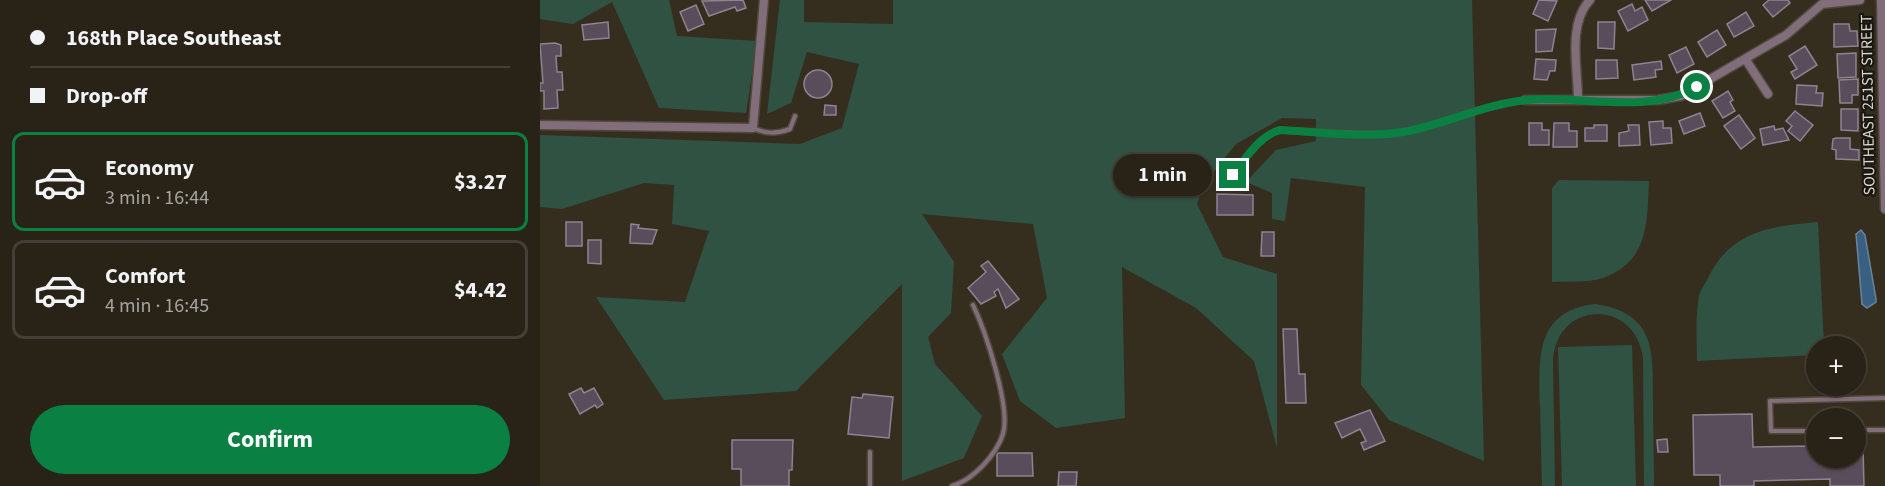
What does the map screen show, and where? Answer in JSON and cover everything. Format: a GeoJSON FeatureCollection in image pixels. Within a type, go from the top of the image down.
{"type":"FeatureCollection","features":[{"type":"Feature","properties":{"kind":"street"},"geometry":{"type":"LineString","coordinates":[[540,125],[739,130],[753,128],[764,0]]}},
{"type":"Feature","properties":{"kind":"street"},"geometry":{"type":"LineString","coordinates":[[1578,100],[1577,24],[1583,8],[1590,0]]}},
{"type":"Feature","properties":{"kind":"street"},"geometry":{"type":"LineString","coordinates":[[1525,100],[1681,96],[1746,60],[1785,35],[1822,4],[1860,0]]}},
{"type":"Feature","properties":{"kind":"street","name":"SOUTHEAST 251ST STREET"},"geometry":{"type":"LineString","coordinates":[[1881,0],[1885,209]]}},
{"type":"Feature","properties":{"kind":"street"},"geometry":{"type":"LineString","coordinates":[[1746,60],[1768,94]]}},
{"type":"Feature","properties":{"kind":"lane"},"geometry":{"type":"LineString","coordinates":[[1233,175],[1258,143],[1271,133],[1280,130],[1384,134],[1419,129],[1472,111],[1525,100]]}},
{"type":"Feature","properties":{"kind":"lane"},"geometry":{"type":"LineString","coordinates":[[753,128],[771,134],[780,132],[790,129],[795,116]]}},
{"type":"Feature","properties":{"kind":"lane"},"geometry":{"type":"LineString","coordinates":[[952,486],[960,484],[976,471],[993,453],[1003,434],[1004,410],[985,330],[973,305]]}},
{"type":"Feature","properties":{"kind":"lane"},"geometry":{"type":"LineString","coordinates":[[1806,431],[1771,431],[1770,401],[1885,398]]}},
{"type":"Feature","properties":{"kind":"lane"},"geometry":{"type":"LineString","coordinates":[[1866,430],[1885,430]]}},
{"type":"Feature","properties":{"kind":"lane"},"geometry":{"type":"LineString","coordinates":[[870,452],[870,486]]}},
{"type":"Feature","properties":{"kind":"green space"},"geometry":{"type":"Polygon","coordinates":[[[540,0],[669,0],[677,36],[757,41],[746,113],[659,108],[612,2],[573,24],[540,19],[540,0]]]}},
{"type":"Feature","properties":{"kind":"green space"},"geometry":{"type":"Polygon","coordinates":[[[780,0],[804,0],[804,22],[893,24],[893,0],[1472,0],[1484,461],[1389,420],[1361,385],[1365,187],[1291,178],[1285,221],[1272,219],[1272,193],[1246,182],[1276,150],[1316,141],[1316,119],[1282,118],[1236,144],[1204,184],[1197,204],[1223,257],[1277,274],[1277,448],[1254,361],[1196,308],[1122,267],[1125,418],[1056,428],[1020,401],[1002,354],[1047,298],[1033,224],[922,214],[954,262],[951,313],[928,337],[935,364],[982,416],[964,458],[902,481],[902,284],[796,391],[664,400],[596,297],[685,302],[709,231],[672,224],[674,185],[644,183],[562,209],[540,207],[540,135],[800,144],[842,128],[859,64],[807,52],[791,103],[767,114],[780,0]]]}},
{"type":"Feature","properties":{"kind":"green space"},"geometry":{"type":"Polygon","coordinates":[[[1559,180],[1649,181],[1643,239],[1629,262],[1618,271],[1597,280],[1552,282],[1552,188],[1559,180]]]}},
{"type":"Feature","properties":{"kind":"green space"},"geometry":{"type":"Polygon","coordinates":[[[1818,222],[1824,336],[1806,336],[1806,356],[1697,361],[1699,296],[1718,261],[1741,240],[1755,233],[1818,222]]]}},
{"type":"Feature","properties":{"kind":"green space"},"geometry":{"type":"Polygon","coordinates":[[[1595,304],[1630,316],[1647,337],[1653,366],[1654,486],[1644,486],[1643,358],[1637,338],[1626,325],[1612,316],[1596,314],[1581,317],[1568,326],[1558,340],[1553,360],[1555,486],[1542,486],[1540,372],[1544,340],[1551,327],[1561,316],[1575,309],[1595,304]]]}},
{"type":"Feature","properties":{"kind":"green space"},"geometry":{"type":"Polygon","coordinates":[[[1632,345],[1636,486],[1562,486],[1558,347],[1632,345]]]}},
{"type":"Feature","properties":{"kind":"water"},"geometry":{"type":"Polygon","coordinates":[[[1861,230],[1865,235],[1876,299],[1876,302],[1867,308],[1862,304],[1856,234],[1861,230]]]}},
{"type":"Feature","properties":{"kind":"building"},"geometry":{"type":"Polygon","coordinates":[[[743,0],[746,8],[737,11],[735,7],[709,16],[702,1],[743,0]]]}},
{"type":"Feature","properties":{"kind":"building"},"geometry":{"type":"Polygon","coordinates":[[[1539,0],[1557,1],[1548,21],[1533,14],[1539,0]]]}},
{"type":"Feature","properties":{"kind":"building"},"geometry":{"type":"Polygon","coordinates":[[[1645,0],[1671,0],[1652,11],[1645,0]]]}},
{"type":"Feature","properties":{"kind":"building"},"geometry":{"type":"Polygon","coordinates":[[[1769,0],[1788,0],[1790,3],[1773,17],[1763,5],[1769,0]]]}},
{"type":"Feature","properties":{"kind":"building"},"geometry":{"type":"Polygon","coordinates":[[[1632,4],[1635,11],[1642,7],[1648,20],[1628,31],[1618,11],[1632,4]]]}},
{"type":"Feature","properties":{"kind":"building"},"geometry":{"type":"Polygon","coordinates":[[[696,5],[704,24],[688,31],[680,12],[696,5]]]}},
{"type":"Feature","properties":{"kind":"building"},"geometry":{"type":"Polygon","coordinates":[[[1746,12],[1754,26],[1734,37],[1727,24],[1746,12]]]}},
{"type":"Feature","properties":{"kind":"building"},"geometry":{"type":"Polygon","coordinates":[[[608,22],[609,38],[584,40],[582,25],[608,22]]]}},
{"type":"Feature","properties":{"kind":"building"},"geometry":{"type":"Polygon","coordinates":[[[1598,22],[1615,22],[1614,49],[1598,48],[1598,22]]]}},
{"type":"Feature","properties":{"kind":"building"},"geometry":{"type":"Polygon","coordinates":[[[1834,24],[1849,24],[1850,31],[1857,31],[1858,46],[1834,47],[1834,24]]]}},
{"type":"Feature","properties":{"kind":"building"},"geometry":{"type":"Polygon","coordinates":[[[1556,29],[1552,51],[1536,52],[1536,30],[1556,29]]]}},
{"type":"Feature","properties":{"kind":"building"},"geometry":{"type":"Polygon","coordinates":[[[1717,30],[1726,45],[1707,57],[1698,42],[1717,30]]]}},
{"type":"Feature","properties":{"kind":"building"},"geometry":{"type":"Polygon","coordinates":[[[540,44],[561,45],[561,56],[556,56],[557,72],[562,72],[563,90],[557,90],[558,108],[544,109],[544,91],[540,91],[540,83],[543,83],[540,44]]]}},
{"type":"Feature","properties":{"kind":"building"},"geometry":{"type":"Polygon","coordinates":[[[1805,46],[1817,65],[1795,79],[1791,72],[1797,69],[1789,56],[1805,46]]]}},
{"type":"Feature","properties":{"kind":"building"},"geometry":{"type":"Polygon","coordinates":[[[1686,47],[1694,64],[1677,73],[1669,55],[1686,47]]]}},
{"type":"Feature","properties":{"kind":"building"},"geometry":{"type":"Polygon","coordinates":[[[1856,53],[1856,77],[1838,78],[1837,54],[1856,53]]]}},
{"type":"Feature","properties":{"kind":"building"},"geometry":{"type":"Polygon","coordinates":[[[1536,59],[1556,60],[1555,71],[1550,71],[1547,80],[1534,79],[1536,59]]]}},
{"type":"Feature","properties":{"kind":"building"},"geometry":{"type":"Polygon","coordinates":[[[1596,60],[1617,60],[1618,78],[1596,79],[1596,60]]]}},
{"type":"Feature","properties":{"kind":"building"},"geometry":{"type":"Polygon","coordinates":[[[1661,61],[1662,69],[1655,70],[1656,77],[1634,80],[1632,65],[1661,61]]]}},
{"type":"Feature","properties":{"kind":"building"},"geometry":{"type":"Polygon","coordinates":[[[818,70],[828,74],[832,84],[828,94],[818,98],[808,94],[804,84],[808,74],[818,70]]]}},
{"type":"Feature","properties":{"kind":"building"},"geometry":{"type":"Polygon","coordinates":[[[1858,79],[1858,95],[1852,95],[1852,103],[1840,103],[1839,80],[1858,79]]]}},
{"type":"Feature","properties":{"kind":"building"},"geometry":{"type":"Polygon","coordinates":[[[1797,85],[1817,86],[1816,93],[1823,93],[1822,106],[1796,104],[1797,85]]]}},
{"type":"Feature","properties":{"kind":"building"},"geometry":{"type":"Polygon","coordinates":[[[1728,91],[1735,111],[1723,118],[1712,101],[1728,91]]]}},
{"type":"Feature","properties":{"kind":"building"},"geometry":{"type":"Polygon","coordinates":[[[825,105],[836,106],[836,115],[824,115],[825,105]]]}},
{"type":"Feature","properties":{"kind":"building"},"geometry":{"type":"Polygon","coordinates":[[[1841,109],[1858,109],[1858,131],[1841,130],[1841,109]]]}},
{"type":"Feature","properties":{"kind":"building"},"geometry":{"type":"Polygon","coordinates":[[[1795,111],[1813,125],[1800,141],[1788,131],[1792,126],[1786,121],[1795,111]]]}},
{"type":"Feature","properties":{"kind":"building"},"geometry":{"type":"Polygon","coordinates":[[[1700,113],[1705,126],[1684,134],[1679,121],[1700,113]]]}},
{"type":"Feature","properties":{"kind":"building"},"geometry":{"type":"Polygon","coordinates":[[[1739,115],[1755,138],[1741,149],[1724,126],[1739,115]]]}},
{"type":"Feature","properties":{"kind":"building"},"geometry":{"type":"Polygon","coordinates":[[[1663,121],[1663,128],[1671,128],[1672,143],[1651,145],[1649,122],[1663,121]]]}},
{"type":"Feature","properties":{"kind":"building"},"geometry":{"type":"Polygon","coordinates":[[[1529,123],[1542,123],[1542,130],[1549,130],[1549,145],[1529,145],[1529,123]]]}},
{"type":"Feature","properties":{"kind":"building"},"geometry":{"type":"Polygon","coordinates":[[[1554,123],[1569,123],[1569,131],[1577,131],[1577,147],[1553,147],[1554,123]]]}},
{"type":"Feature","properties":{"kind":"building"},"geometry":{"type":"Polygon","coordinates":[[[1594,125],[1607,125],[1607,141],[1585,141],[1585,128],[1594,128],[1594,125]]]}},
{"type":"Feature","properties":{"kind":"building"},"geometry":{"type":"Polygon","coordinates":[[[1628,125],[1639,125],[1640,145],[1619,146],[1619,133],[1629,131],[1628,125]]]}},
{"type":"Feature","properties":{"kind":"building"},"geometry":{"type":"Polygon","coordinates":[[[1774,126],[1775,130],[1783,128],[1789,140],[1763,145],[1760,129],[1774,126]]]}},
{"type":"Feature","properties":{"kind":"building"},"geometry":{"type":"Polygon","coordinates":[[[1850,138],[1850,149],[1859,150],[1859,160],[1836,159],[1836,150],[1832,149],[1833,139],[1850,138]]]}},
{"type":"Feature","properties":{"kind":"building"},"geometry":{"type":"Polygon","coordinates":[[[1217,194],[1253,195],[1253,215],[1217,215],[1217,194]]]}},
{"type":"Feature","properties":{"kind":"building"},"geometry":{"type":"Polygon","coordinates":[[[566,222],[582,222],[582,246],[566,246],[566,222]]]}},
{"type":"Feature","properties":{"kind":"building"},"geometry":{"type":"Polygon","coordinates":[[[631,224],[639,225],[638,228],[657,230],[652,244],[630,243],[631,224]]]}},
{"type":"Feature","properties":{"kind":"building"},"geometry":{"type":"Polygon","coordinates":[[[1262,232],[1274,232],[1274,256],[1261,256],[1262,232]]]}},
{"type":"Feature","properties":{"kind":"building"},"geometry":{"type":"Polygon","coordinates":[[[588,240],[601,240],[601,264],[588,263],[588,240]]]}},
{"type":"Feature","properties":{"kind":"building"},"geometry":{"type":"Polygon","coordinates":[[[988,261],[1019,299],[1006,308],[998,289],[994,292],[996,296],[981,304],[968,288],[986,272],[981,266],[988,261]]]}},
{"type":"Feature","properties":{"kind":"building"},"geometry":{"type":"Polygon","coordinates":[[[1283,329],[1297,329],[1299,374],[1305,374],[1306,403],[1286,403],[1283,329]]]}},
{"type":"Feature","properties":{"kind":"building"},"geometry":{"type":"Polygon","coordinates":[[[581,388],[584,393],[594,388],[603,404],[597,408],[595,405],[580,414],[569,394],[581,388]]]}},
{"type":"Feature","properties":{"kind":"building"},"geometry":{"type":"Polygon","coordinates":[[[863,394],[893,397],[889,438],[848,434],[852,397],[862,398],[863,394]]]}},
{"type":"Feature","properties":{"kind":"building"},"geometry":{"type":"Polygon","coordinates":[[[1370,410],[1385,441],[1364,450],[1361,443],[1366,441],[1360,429],[1342,438],[1335,423],[1370,410]]]}},
{"type":"Feature","properties":{"kind":"building"},"geometry":{"type":"Polygon","coordinates":[[[1752,414],[1753,447],[1806,446],[1806,468],[1864,468],[1864,486],[1830,486],[1830,479],[1754,481],[1754,486],[1720,486],[1720,475],[1694,475],[1693,415],[1752,414]]]}},
{"type":"Feature","properties":{"kind":"building"},"geometry":{"type":"Polygon","coordinates":[[[1667,439],[1668,452],[1658,452],[1657,440],[1667,439]]]}},
{"type":"Feature","properties":{"kind":"building"},"geometry":{"type":"Polygon","coordinates":[[[732,440],[793,440],[789,486],[741,486],[741,469],[732,469],[732,440]]]}},
{"type":"Feature","properties":{"kind":"building"},"geometry":{"type":"Polygon","coordinates":[[[997,453],[1032,453],[1033,476],[997,476],[997,453]]]}},
{"type":"Feature","properties":{"kind":"building"},"geometry":{"type":"Polygon","coordinates":[[[1059,472],[1077,472],[1076,486],[1058,486],[1059,472]]]}},
{"type":"Feature","properties":{"kind":"route"},"geometry":{"type":"LineString","coordinates":[[1233,175],[1258,143],[1271,133],[1280,130],[1384,134],[1419,129],[1472,111],[1525,100],[1657,100],[1681,96],[1697,87]]}}]}
